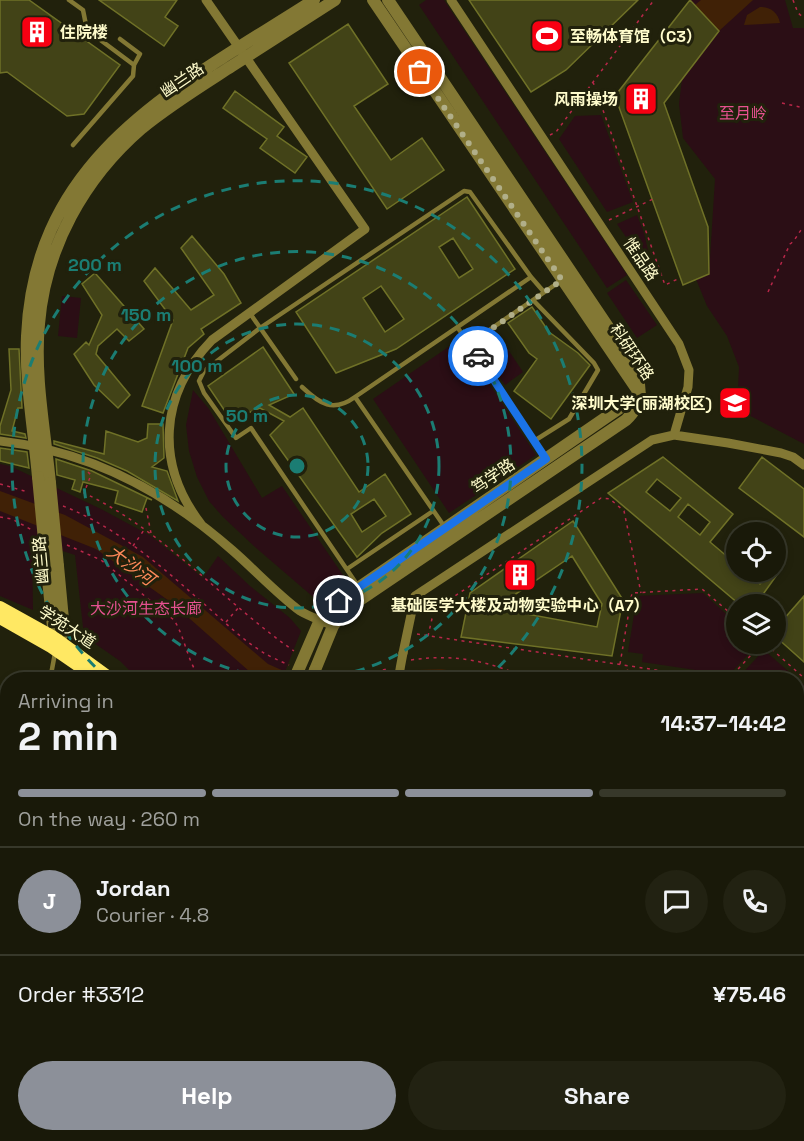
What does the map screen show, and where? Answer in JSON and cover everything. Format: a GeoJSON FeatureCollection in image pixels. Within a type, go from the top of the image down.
{"type":"FeatureCollection","features":[{"type":"Feature","properties":{"kind":"main road","name":"学苑大道"},"geometry":{"type":"LineString","coordinates":[[0,607],[101,672]]}},
{"type":"Feature","properties":{"kind":"main road","name":"学苑大道"},"geometry":{"type":"LineString","coordinates":[[0,618],[57,643],[90,672]]}},
{"type":"Feature","properties":{"kind":"street"},"geometry":{"type":"LineString","coordinates":[[201,525],[183,499],[177,484],[169,447],[172,410],[196,357],[212,340],[365,229],[206,0]]}},
{"type":"Feature","properties":{"kind":"street","name":"幽兰路"},"geometry":{"type":"LineString","coordinates":[[52,563],[38,477],[41,448],[38,355],[39,326],[48,270],[63,231],[93,183],[132,137],[314,0]]}},
{"type":"Feature","properties":{"kind":"street","name":"幽兰路"},"geometry":{"type":"LineString","coordinates":[[242,53],[335,0]]}},
{"type":"Feature","properties":{"kind":"street","name":"科研环路"},"geometry":{"type":"LineString","coordinates":[[373,0],[640,394]]}},
{"type":"Feature","properties":{"kind":"street","name":"科研环路"},"geometry":{"type":"LineString","coordinates":[[388,0],[629,358],[638,376],[640,394]]}},
{"type":"Feature","properties":{"kind":"street","name":"惟品路"},"geometry":{"type":"LineString","coordinates":[[451,0],[679,344],[689,370],[688,387],[674,435]]}},
{"type":"Feature","properties":{"kind":"street","name":"笃学路"},"geometry":{"type":"LineString","coordinates":[[296,672],[320,620],[328,609],[640,394]]}},
{"type":"Feature","properties":{"kind":"street","name":"笃学路"},"geometry":{"type":"LineString","coordinates":[[315,672],[333,626],[350,607],[626,420],[635,410],[640,394]]}},
{"type":"Feature","properties":{"kind":"street"},"geometry":{"type":"LineString","coordinates":[[400,672],[415,596],[652,440],[674,435],[728,443],[781,453],[793,457],[804,465]]}},
{"type":"Feature","properties":{"kind":"street"},"geometry":{"type":"LineString","coordinates":[[0,441],[41,448],[79,459],[140,484],[201,525],[302,612],[333,626]]}},
{"type":"Feature","properties":{"kind":"street","name":"幽兰路"},"geometry":{"type":"LineString","coordinates":[[41,448],[50,483],[57,643]]}},
{"type":"Feature","properties":{"kind":"lane"},"geometry":{"type":"LineString","coordinates":[[69,0],[83,10],[87,30],[134,65]]}},
{"type":"Feature","properties":{"kind":"lane"},"geometry":{"type":"LineString","coordinates":[[73,145],[133,76],[134,65],[140,54],[120,39]]}},
{"type":"Feature","properties":{"kind":"lane"},"geometry":{"type":"LineString","coordinates":[[359,587],[251,428],[236,438],[204,393],[199,381],[204,371],[260,328],[464,191],[470,192],[544,292]]}},
{"type":"Feature","properties":{"kind":"lane"},"geometry":{"type":"LineString","coordinates":[[302,387],[319,402],[333,406],[346,404],[531,277]]}},
{"type":"Feature","properties":{"kind":"lane"},"geometry":{"type":"LineString","coordinates":[[470,344],[562,280]]}},
{"type":"Feature","properties":{"kind":"lane"},"geometry":{"type":"LineString","coordinates":[[532,300],[594,363],[598,370],[569,419],[534,441]]}},
{"type":"Feature","properties":{"kind":"lane"},"geometry":{"type":"LineString","coordinates":[[249,312],[296,379]]}},
{"type":"Feature","properties":{"kind":"lane"},"geometry":{"type":"LineString","coordinates":[[458,328],[546,459]]}},
{"type":"Feature","properties":{"kind":"lane"},"geometry":{"type":"LineString","coordinates":[[355,397],[445,528]]}},
{"type":"Feature","properties":{"kind":"lane"},"geometry":{"type":"LineString","coordinates":[[347,569],[433,511]]}},
{"type":"Feature","properties":{"kind":"lane"},"geometry":{"type":"LineString","coordinates":[[52,672],[57,643]]}},
{"type":"Feature","properties":{"kind":"path"},"geometry":{"type":"LineString","coordinates":[[543,139],[556,132],[654,0]]}},
{"type":"Feature","properties":{"kind":"path"},"geometry":{"type":"LineString","coordinates":[[793,0],[798,13],[804,18]]}},
{"type":"Feature","properties":{"kind":"path"},"geometry":{"type":"LineString","coordinates":[[593,82],[665,285],[680,278]]}},
{"type":"Feature","properties":{"kind":"path"},"geometry":{"type":"LineString","coordinates":[[782,103],[804,108]]}},
{"type":"Feature","properties":{"kind":"path"},"geometry":{"type":"LineString","coordinates":[[609,220],[653,199]]}},
{"type":"Feature","properties":{"kind":"path"},"geometry":{"type":"LineString","coordinates":[[768,292],[790,244],[797,239],[804,227]]}},
{"type":"Feature","properties":{"kind":"path"},"geometry":{"type":"LineString","coordinates":[[79,459],[91,475],[84,493],[104,502],[152,534],[195,568],[268,633],[293,651]]}},
{"type":"Feature","properties":{"kind":"path"},"geometry":{"type":"LineString","coordinates":[[0,484],[28,492]]}},
{"type":"Feature","properties":{"kind":"path"},"geometry":{"type":"LineString","coordinates":[[428,636],[434,610],[601,498],[610,499],[624,511],[641,593]]}},
{"type":"Feature","properties":{"kind":"path"},"geometry":{"type":"LineString","coordinates":[[61,506],[93,520],[133,547],[167,572],[264,653],[296,672]]}},
{"type":"Feature","properties":{"kind":"path"},"geometry":{"type":"LineString","coordinates":[[146,508],[152,534]]}},
{"type":"Feature","properties":{"kind":"path"},"geometry":{"type":"LineString","coordinates":[[0,517],[12,519],[33,531]]}},
{"type":"Feature","properties":{"kind":"path"},"geometry":{"type":"LineString","coordinates":[[133,547],[145,530]]}},
{"type":"Feature","properties":{"kind":"path"},"geometry":{"type":"LineString","coordinates":[[62,543],[101,560],[168,614],[178,626],[196,672]]}},
{"type":"Feature","properties":{"kind":"path"},"geometry":{"type":"LineString","coordinates":[[620,664],[632,593],[702,589],[726,609]]}},
{"type":"Feature","properties":{"kind":"path"},"geometry":{"type":"LineString","coordinates":[[226,622],[239,607]]}},
{"type":"Feature","properties":{"kind":"path"},"geometry":{"type":"LineString","coordinates":[[407,633],[669,672]]}},
{"type":"Feature","properties":{"kind":"path"},"geometry":{"type":"LineString","coordinates":[[735,672],[752,654]]}},
{"type":"Feature","properties":{"kind":"path"},"geometry":{"type":"LineString","coordinates":[[777,654],[797,672]]}},
{"type":"Feature","properties":{"kind":"path"},"geometry":{"type":"LineString","coordinates":[[403,658],[459,657],[510,672]]}},
{"type":"Feature","properties":{"kind":"path"},"geometry":{"type":"LineString","coordinates":[[374,672],[394,666]]}},
{"type":"Feature","properties":{"kind":"path"},"geometry":{"type":"LineString","coordinates":[[627,672],[628,666]]}},
{"type":"Feature","properties":{"kind":"green space"},"geometry":{"type":"Polygon","coordinates":[[[426,0],[444,0],[627,275],[607,288],[419,5],[426,0]]]}},
{"type":"Feature","properties":{"kind":"green space","name":"至月岭"},"geometry":{"type":"Polygon","coordinates":[[[690,0],[785,0],[793,28],[804,28],[804,444],[737,409],[739,367],[727,336],[707,306],[696,279],[709,274],[715,179],[683,138],[679,104],[682,79],[719,31],[690,0]]]}},
{"type":"Feature","properties":{"kind":"green space"},"geometry":{"type":"Polygon","coordinates":[[[601,115],[633,202],[607,212],[559,139],[575,116],[601,115]]]}},
{"type":"Feature","properties":{"kind":"green space"},"geometry":{"type":"Polygon","coordinates":[[[637,215],[644,233],[654,277],[617,224],[637,215]]]}},
{"type":"Feature","properties":{"kind":"green space"},"geometry":{"type":"Polygon","coordinates":[[[626,280],[657,325],[637,338],[607,293],[626,280]]]}},
{"type":"Feature","properties":{"kind":"green space"},"geometry":{"type":"Polygon","coordinates":[[[62,296],[81,298],[77,338],[58,336],[62,296]]]}},
{"type":"Feature","properties":{"kind":"green space"},"geometry":{"type":"Polygon","coordinates":[[[460,339],[536,455],[449,513],[373,399],[460,339]]]}},
{"type":"Feature","properties":{"kind":"green space"},"geometry":{"type":"Polygon","coordinates":[[[501,339],[523,372],[505,385],[482,352],[501,339]]]}},
{"type":"Feature","properties":{"kind":"green space"},"geometry":{"type":"Polygon","coordinates":[[[193,390],[209,409],[262,498],[282,486],[347,581],[319,602],[255,547],[209,501],[197,477],[189,451],[186,425],[193,390]]]}},
{"type":"Feature","properties":{"kind":"green space","name":"大沙河生态长廊"},"geometry":{"type":"Polygon","coordinates":[[[0,464],[10,466],[101,509],[151,536],[203,578],[218,556],[250,586],[290,618],[301,631],[285,672],[131,672],[120,661],[84,636],[75,555],[32,541],[33,610],[0,596],[0,464]]]}},
{"type":"Feature","properties":{"kind":"green space"},"geometry":{"type":"Polygon","coordinates":[[[703,593],[726,614],[726,654],[749,654],[732,672],[709,672],[642,662],[643,654],[628,652],[637,596],[703,593]]]}},
{"type":"Feature","properties":{"kind":"green space"},"geometry":{"type":"Polygon","coordinates":[[[760,654],[769,654],[789,672],[744,672],[760,654]]]}},
{"type":"Feature","properties":{"kind":"water"},"geometry":{"type":"Polygon","coordinates":[[[701,0],[753,0],[719,31],[695,5],[701,0]]]}},
{"type":"Feature","properties":{"kind":"water"},"geometry":{"type":"Polygon","coordinates":[[[760,7],[773,11],[780,23],[744,25],[747,15],[760,7]]]}},
{"type":"Feature","properties":{"kind":"water","name":"大沙河"},"geometry":{"type":"Polygon","coordinates":[[[0,491],[65,515],[143,557],[268,664],[286,672],[250,672],[172,603],[96,549],[0,511],[0,491]]]}},
{"type":"Feature","properties":{"kind":"water"},"geometry":{"type":"Polygon","coordinates":[[[441,669],[459,672],[412,672],[441,669]]]}},
{"type":"Feature","properties":{"kind":"building","name":"住院楼"},"geometry":{"type":"Polygon","coordinates":[[[0,0],[29,0],[120,65],[84,114],[67,116],[7,72],[0,73],[0,0]]]}},
{"type":"Feature","properties":{"kind":"building"},"geometry":{"type":"Polygon","coordinates":[[[99,0],[177,0],[165,17],[178,26],[164,46],[99,0]]]}},
{"type":"Feature","properties":{"kind":"building","name":"至畅体育馆（C3）"},"geometry":{"type":"Polygon","coordinates":[[[469,0],[638,0],[566,70],[531,92],[469,0]]]}},
{"type":"Feature","properties":{"kind":"building","name":"风雨操场"},"geometry":{"type":"Polygon","coordinates":[[[690,0],[719,31],[664,103],[708,227],[709,274],[683,285],[615,96],[690,0]]]}},
{"type":"Feature","properties":{"kind":"building"},"geometry":{"type":"Polygon","coordinates":[[[348,24],[388,84],[354,106],[391,160],[422,138],[444,170],[387,209],[289,63],[348,24]]]}},
{"type":"Feature","properties":{"kind":"building"},"geometry":{"type":"Polygon","coordinates":[[[235,91],[284,127],[277,136],[307,157],[295,173],[260,148],[267,139],[223,108],[235,91]]]}},
{"type":"Feature","properties":{"kind":"building"},"geometry":{"type":"Polygon","coordinates":[[[467,197],[515,269],[396,349],[336,373],[296,312],[467,197]],[[453,238],[439,247],[459,278],[473,269],[453,238]],[[381,286],[363,298],[385,332],[404,319],[381,286]]]}},
{"type":"Feature","properties":{"kind":"building"},"geometry":{"type":"Polygon","coordinates":[[[192,236],[224,274],[241,303],[201,329],[204,334],[188,348],[163,413],[142,406],[173,320],[144,281],[155,268],[191,310],[214,295],[181,248],[192,236]]]}},
{"type":"Feature","properties":{"kind":"building"},"geometry":{"type":"Polygon","coordinates":[[[95,273],[144,329],[129,341],[117,329],[98,346],[96,354],[130,395],[118,408],[94,385],[74,354],[86,342],[89,345],[102,315],[82,284],[95,273]]]}},
{"type":"Feature","properties":{"kind":"building"},"geometry":{"type":"Polygon","coordinates":[[[532,307],[549,332],[578,353],[590,365],[551,419],[514,391],[537,359],[529,353],[508,323],[532,307]]]}},
{"type":"Feature","properties":{"kind":"building"},"geometry":{"type":"Polygon","coordinates":[[[263,347],[294,394],[269,405],[290,417],[303,408],[359,492],[385,474],[411,514],[382,533],[357,557],[270,435],[284,421],[260,408],[231,420],[208,386],[263,347]],[[374,499],[351,514],[362,532],[386,516],[374,499]]]}},
{"type":"Feature","properties":{"kind":"building"},"geometry":{"type":"Polygon","coordinates":[[[9,349],[19,349],[22,408],[18,408],[12,431],[25,434],[26,438],[0,434],[0,426],[11,390],[9,349]]]}},
{"type":"Feature","properties":{"kind":"building"},"geometry":{"type":"Polygon","coordinates":[[[148,424],[163,424],[164,458],[152,467],[167,471],[178,501],[127,471],[54,444],[54,441],[104,454],[106,431],[138,442],[147,438],[148,424]]]}},
{"type":"Feature","properties":{"kind":"building"},"geometry":{"type":"Polygon","coordinates":[[[0,448],[27,452],[29,468],[0,461],[0,448]]]}},
{"type":"Feature","properties":{"kind":"building"},"geometry":{"type":"Polygon","coordinates":[[[663,457],[733,514],[710,542],[726,556],[726,582],[758,582],[760,584],[772,582],[763,594],[727,594],[608,493],[663,457]],[[657,479],[646,492],[670,511],[681,498],[657,479]],[[688,504],[678,517],[700,535],[710,522],[688,504]]]}},
{"type":"Feature","properties":{"kind":"building"},"geometry":{"type":"Polygon","coordinates":[[[762,457],[804,489],[804,537],[786,522],[739,488],[762,457]]]}},
{"type":"Feature","properties":{"kind":"building"},"geometry":{"type":"Polygon","coordinates":[[[56,459],[92,471],[152,500],[147,498],[142,512],[115,503],[118,491],[83,482],[80,492],[72,489],[75,480],[57,475],[56,459]]]}},
{"type":"Feature","properties":{"kind":"building","name":"基础医学大楼及动物实验中心（A7）"},"geometry":{"type":"Polygon","coordinates":[[[573,521],[623,600],[612,656],[461,637],[470,593],[573,521]],[[572,556],[495,608],[597,627],[602,604],[572,556]]]}},
{"type":"Feature","properties":{"kind":"building"},"geometry":{"type":"Polygon","coordinates":[[[804,596],[804,662],[786,646],[786,617],[804,596]]]}},
{"type":"Feature","properties":{"kind":"way so far"},"geometry":{"type":"LineString","coordinates":[[420,72],[562,280],[470,344],[478,356]]}},
{"type":"Feature","properties":{"kind":"place","name":"住院楼"},"geometry":{"type":"Point","coordinates":[37,32]}},
{"type":"Feature","properties":{"kind":"place","name":"至畅体育馆（C3）"},"geometry":{"type":"Point","coordinates":[547,36]}},
{"type":"Feature","properties":{"kind":"place","name":"风雨操场"},"geometry":{"type":"Point","coordinates":[641,99]}},
{"type":"Feature","properties":{"kind":"place","name":"深圳大学(丽湖校区)"},"geometry":{"type":"Point","coordinates":[735,403]}},
{"type":"Feature","properties":{"kind":"place","name":"基础医学大楼及动物实验中心（A7）"},"geometry":{"type":"Point","coordinates":[520,575]}},
{"type":"Feature","properties":{"kind":"route"},"geometry":{"type":"LineString","coordinates":[[339,601],[546,459],[478,356]]}}]}
